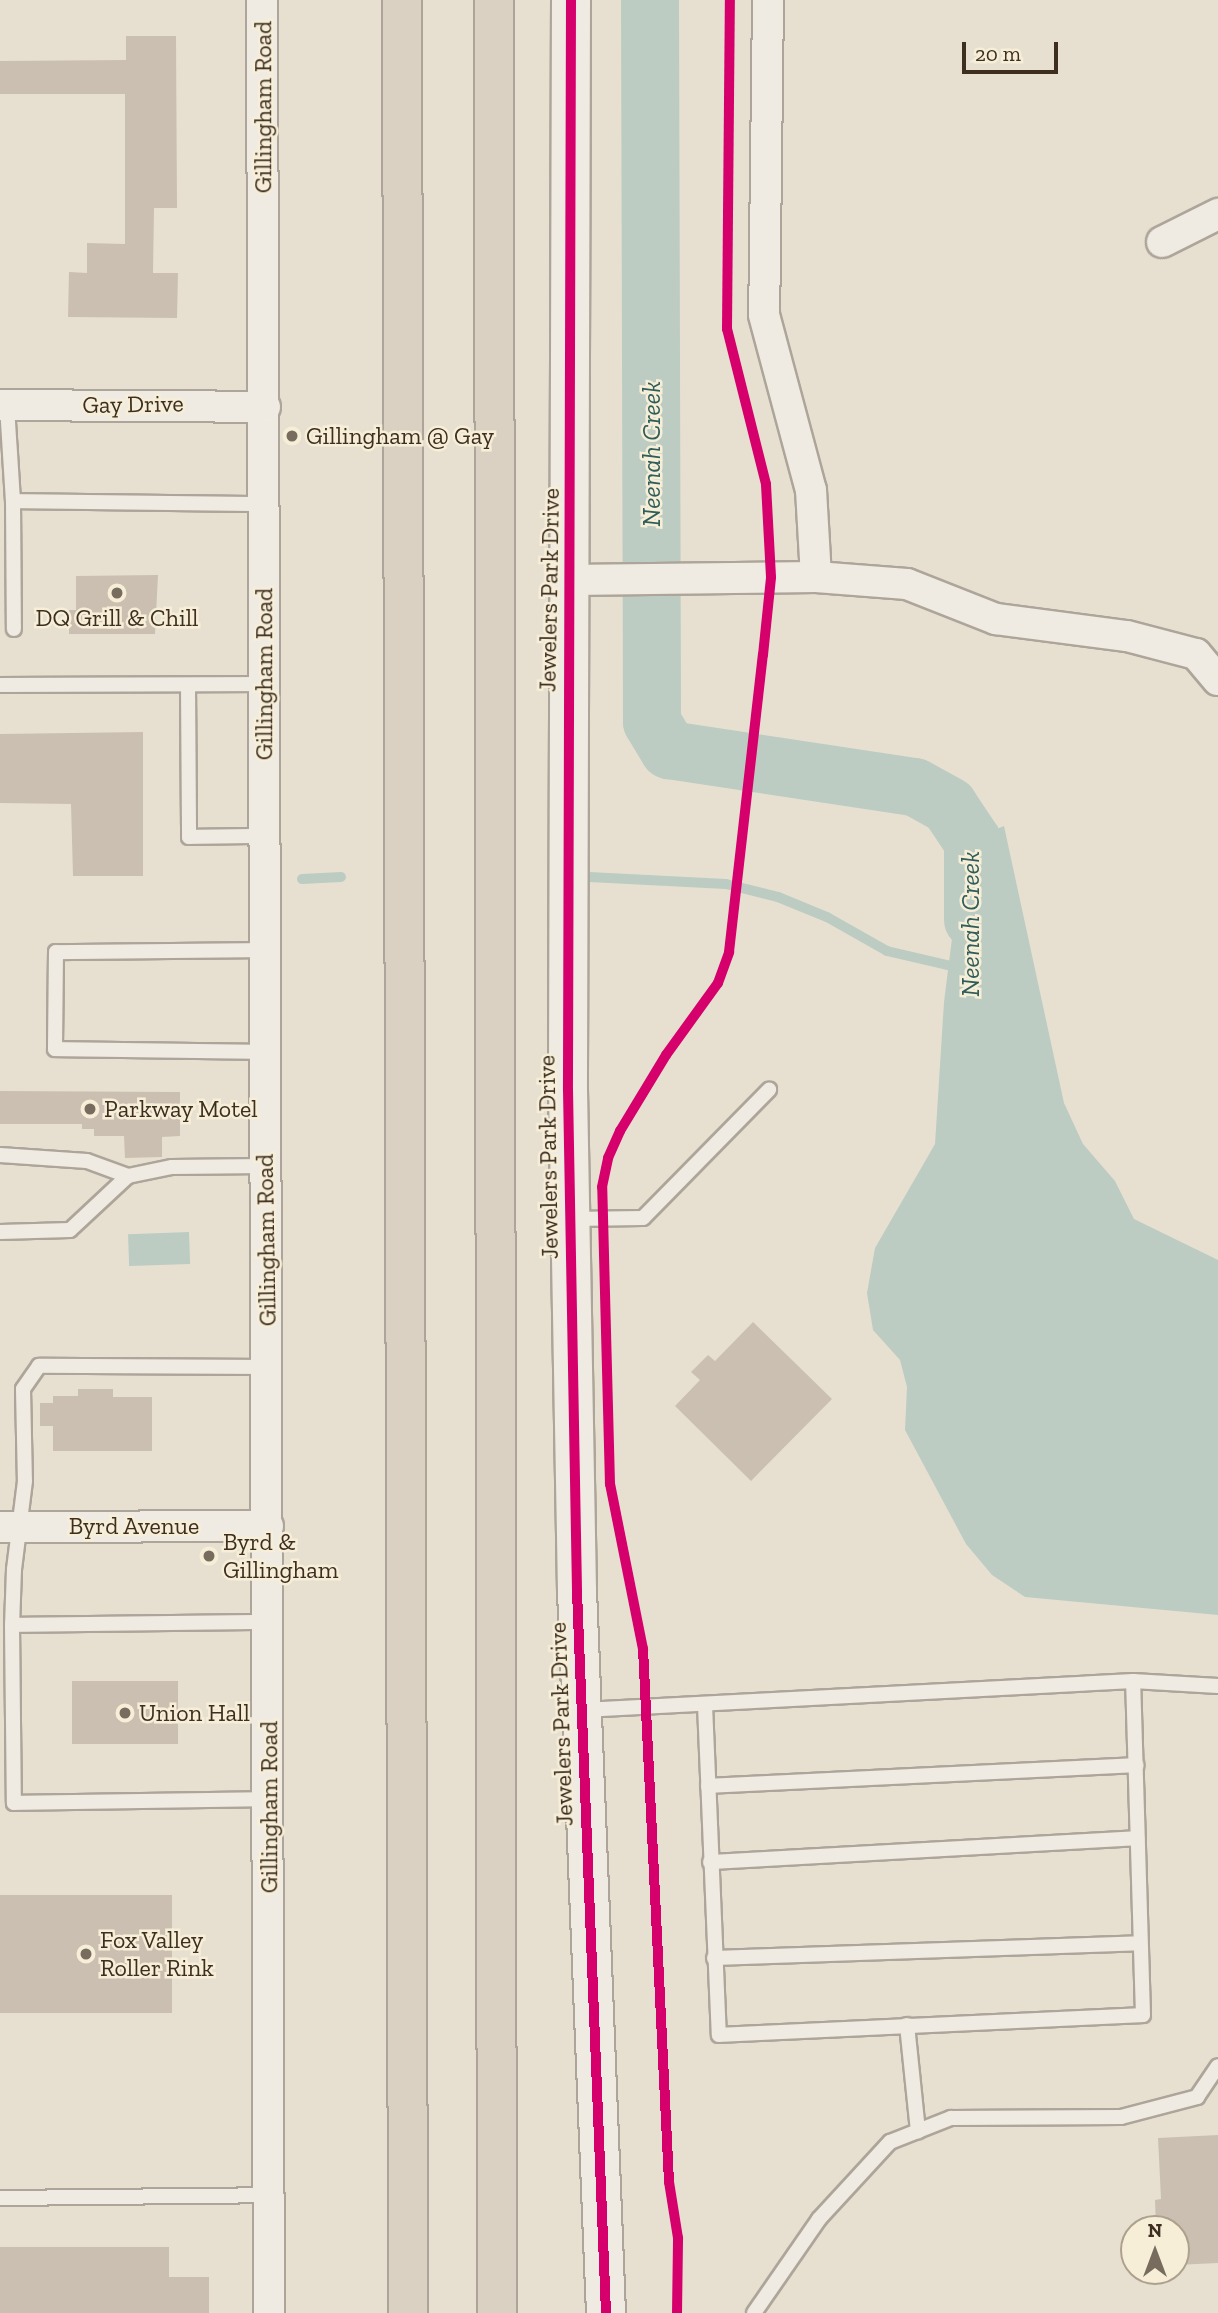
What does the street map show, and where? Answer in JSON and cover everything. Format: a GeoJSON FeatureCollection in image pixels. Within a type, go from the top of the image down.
{"type":"FeatureCollection","features":[{"type":"Feature","properties":{"kind":"highway"},"geometry":{"type":"LineString","coordinates":[[402,0],[408,2313]]}},
{"type":"Feature","properties":{"kind":"highway"},"geometry":{"type":"LineString","coordinates":[[494,0],[497,2313]]}},
{"type":"Feature","properties":{"kind":"street","name":"Gillingham Road"},"geometry":{"type":"LineString","coordinates":[[262,0],[269,2313]]}},
{"type":"Feature","properties":{"kind":"street","name":"Jewelers Park Drive"},"geometry":{"type":"LineString","coordinates":[[571,0],[570,1219],[583,1710],[606,2313]]}},
{"type":"Feature","properties":{"kind":"street"},"geometry":{"type":"LineString","coordinates":[[768,0],[764,315],[811,490],[816,577]]}},
{"type":"Feature","properties":{"kind":"street"},"geometry":{"type":"LineString","coordinates":[[1162,242],[1218,214]]}},
{"type":"Feature","properties":{"kind":"street","name":"Gay Drive"},"geometry":{"type":"LineString","coordinates":[[3,405],[265,407]]}},
{"type":"Feature","properties":{"kind":"street"},"geometry":{"type":"LineString","coordinates":[[570,580],[816,577],[907,584],[996,619],[1127,636],[1196,654],[1218,680]]}},
{"type":"Feature","properties":{"kind":"street","name":"Byrd Avenue"},"geometry":{"type":"LineString","coordinates":[[10,1526],[268,1526]]}},
{"type":"Feature","properties":{"kind":"lane"},"geometry":{"type":"LineString","coordinates":[[3,405],[13,501],[14,629]]}},
{"type":"Feature","properties":{"kind":"lane"},"geometry":{"type":"LineString","coordinates":[[13,501],[265,504]]}},
{"type":"Feature","properties":{"kind":"lane"},"geometry":{"type":"LineString","coordinates":[[0,685],[264,684]]}},
{"type":"Feature","properties":{"kind":"lane"},"geometry":{"type":"LineString","coordinates":[[188,685],[189,837],[263,836]]}},
{"type":"Feature","properties":{"kind":"lane"},"geometry":{"type":"LineString","coordinates":[[263,950],[56,952],[55,1049],[264,1052]]}},
{"type":"Feature","properties":{"kind":"lane"},"geometry":{"type":"LineString","coordinates":[[570,1219],[643,1218],[769,1090]]}},
{"type":"Feature","properties":{"kind":"lane"},"geometry":{"type":"LineString","coordinates":[[0,1155],[87,1161],[128,1176]]}},
{"type":"Feature","properties":{"kind":"lane"},"geometry":{"type":"LineString","coordinates":[[0,1232],[70,1230],[128,1176],[172,1167],[265,1166]]}},
{"type":"Feature","properties":{"kind":"lane"},"geometry":{"type":"LineString","coordinates":[[267,1367],[39,1366],[23,1389],[25,1481],[10,1526],[14,1803],[269,1799]]}},
{"type":"Feature","properties":{"kind":"lane"},"geometry":{"type":"LineString","coordinates":[[12,1625],[268,1622]]}},
{"type":"Feature","properties":{"kind":"lane"},"geometry":{"type":"LineString","coordinates":[[705,1705],[719,2035],[1143,2015],[1133,1681]]}},
{"type":"Feature","properties":{"kind":"lane"},"geometry":{"type":"LineString","coordinates":[[583,1710],[1133,1681],[1218,1686]]}},
{"type":"Feature","properties":{"kind":"lane"},"geometry":{"type":"LineString","coordinates":[[708,1786],[1136,1765]]}},
{"type":"Feature","properties":{"kind":"lane"},"geometry":{"type":"LineString","coordinates":[[710,1862],[1137,1838]]}},
{"type":"Feature","properties":{"kind":"lane"},"geometry":{"type":"LineString","coordinates":[[715,1958],[1140,1942]]}},
{"type":"Feature","properties":{"kind":"lane"},"geometry":{"type":"LineString","coordinates":[[906,2025],[918,2131]]}},
{"type":"Feature","properties":{"kind":"lane"},"geometry":{"type":"LineString","coordinates":[[754,2313],[819,2219],[890,2142],[951,2118],[1121,2117],[1197,2097],[1218,2066]]}},
{"type":"Feature","properties":{"kind":"lane"},"geometry":{"type":"LineString","coordinates":[[0,2198],[270,2195]]}},
{"type":"Feature","properties":{"kind":"water"},"geometry":{"type":"Polygon","coordinates":[[[1004,826],[1064,1103],[1083,1144],[1115,1181],[1134,1219],[1218,1260],[1218,1615],[1025,1597],[992,1575],[966,1544],[905,1430],[907,1387],[900,1360],[873,1330],[867,1293],[875,1248],[935,1144],[944,1002],[964,843],[1004,826]]]}},
{"type":"Feature","properties":{"kind":"water"},"geometry":{"type":"Polygon","coordinates":[[[189,1232],[190,1264],[129,1266],[128,1234],[189,1232]]]}},
{"type":"Feature","properties":{"kind":"building"},"geometry":{"type":"Polygon","coordinates":[[[126,36],[176,36],[177,208],[154,208],[153,273],[178,273],[177,318],[68,317],[69,272],[87,273],[87,243],[125,244],[125,94],[0,94],[0,61],[126,60],[126,36]]]}},
{"type":"Feature","properties":{"kind":"building","name":"DQ Grill & Chill"},"geometry":{"type":"Polygon","coordinates":[[[158,575],[155,634],[69,634],[69,610],[76,610],[76,576],[158,575]]]}},
{"type":"Feature","properties":{"kind":"building"},"geometry":{"type":"Polygon","coordinates":[[[143,732],[143,876],[73,876],[71,804],[0,803],[0,734],[143,732]]]}},
{"type":"Feature","properties":{"kind":"building","name":"Parkway Motel"},"geometry":{"type":"Polygon","coordinates":[[[0,1091],[180,1092],[180,1136],[162,1137],[162,1157],[125,1158],[124,1136],[94,1136],[94,1129],[82,1129],[82,1124],[0,1124],[0,1091]]]}},
{"type":"Feature","properties":{"kind":"building"},"geometry":{"type":"Polygon","coordinates":[[[753,1322],[832,1399],[751,1481],[675,1406],[700,1380],[691,1372],[708,1355],[715,1361],[753,1322]]]}},
{"type":"Feature","properties":{"kind":"building"},"geometry":{"type":"Polygon","coordinates":[[[78,1389],[113,1389],[113,1397],[152,1397],[152,1451],[53,1451],[53,1426],[40,1426],[40,1403],[53,1403],[53,1396],[78,1396],[78,1389]]]}},
{"type":"Feature","properties":{"kind":"building","name":"Union Hall"},"geometry":{"type":"Polygon","coordinates":[[[72,1681],[178,1681],[178,1744],[72,1744],[72,1681]]]}},
{"type":"Feature","properties":{"kind":"building","name":"Fox Valley Roller Rink"},"geometry":{"type":"Polygon","coordinates":[[[0,1895],[172,1895],[172,2013],[0,2013],[0,1895]]]}},
{"type":"Feature","properties":{"kind":"building"},"geometry":{"type":"Polygon","coordinates":[[[1218,2135],[1218,2263],[1190,2264],[1190,2215],[1156,2215],[1155,2200],[1161,2199],[1158,2138],[1218,2135]]]}},
{"type":"Feature","properties":{"kind":"building"},"geometry":{"type":"Polygon","coordinates":[[[0,2247],[169,2247],[169,2277],[209,2277],[209,2313],[0,2313],[0,2247]]]}},
{"type":"Feature","properties":{"kind":"waterway","name":"Neenah Creek"},"geometry":{"type":"LineString","coordinates":[[650,0],[652,722],[669,750],[915,787],[949,806],[973,842],[973,920]]}},
{"type":"Feature","properties":{"kind":"waterway"},"geometry":{"type":"LineString","coordinates":[[302,879],[341,877]]}},
{"type":"Feature","properties":{"kind":"waterway"},"geometry":{"type":"LineString","coordinates":[[589,877],[726,884],[778,897],[827,917],[887,951],[960,968]]}},
{"type":"Feature","properties":{"kind":"cycle path"},"geometry":{"type":"LineString","coordinates":[[571,0],[568,1090],[577,1591],[606,2313]]}},
{"type":"Feature","properties":{"kind":"cycle path"},"geometry":{"type":"LineString","coordinates":[[677,2313],[678,2238],[669,2182],[643,1649],[610,1484],[602,1187],[608,1158],[620,1131],[666,1055],[718,983],[729,952],[763,655],[771,577],[766,484],[727,329],[730,0]]}},
{"type":"Feature","properties":{"kind":"place","name":"Gillingham @ Gay"},"geometry":{"type":"Point","coordinates":[292,436]}},
{"type":"Feature","properties":{"kind":"place","name":"DQ Grill & Chill"},"geometry":{"type":"Point","coordinates":[117,593]}},
{"type":"Feature","properties":{"kind":"place","name":"Parkway Motel"},"geometry":{"type":"Point","coordinates":[90,1109]}},
{"type":"Feature","properties":{"kind":"place","name":"Byrd & Gillingham"},"geometry":{"type":"Point","coordinates":[209,1556]}},
{"type":"Feature","properties":{"kind":"place","name":"Union Hall"},"geometry":{"type":"Point","coordinates":[125,1713]}},
{"type":"Feature","properties":{"kind":"place","name":"Fox Valley Roller Rink"},"geometry":{"type":"Point","coordinates":[86,1954]}}]}
